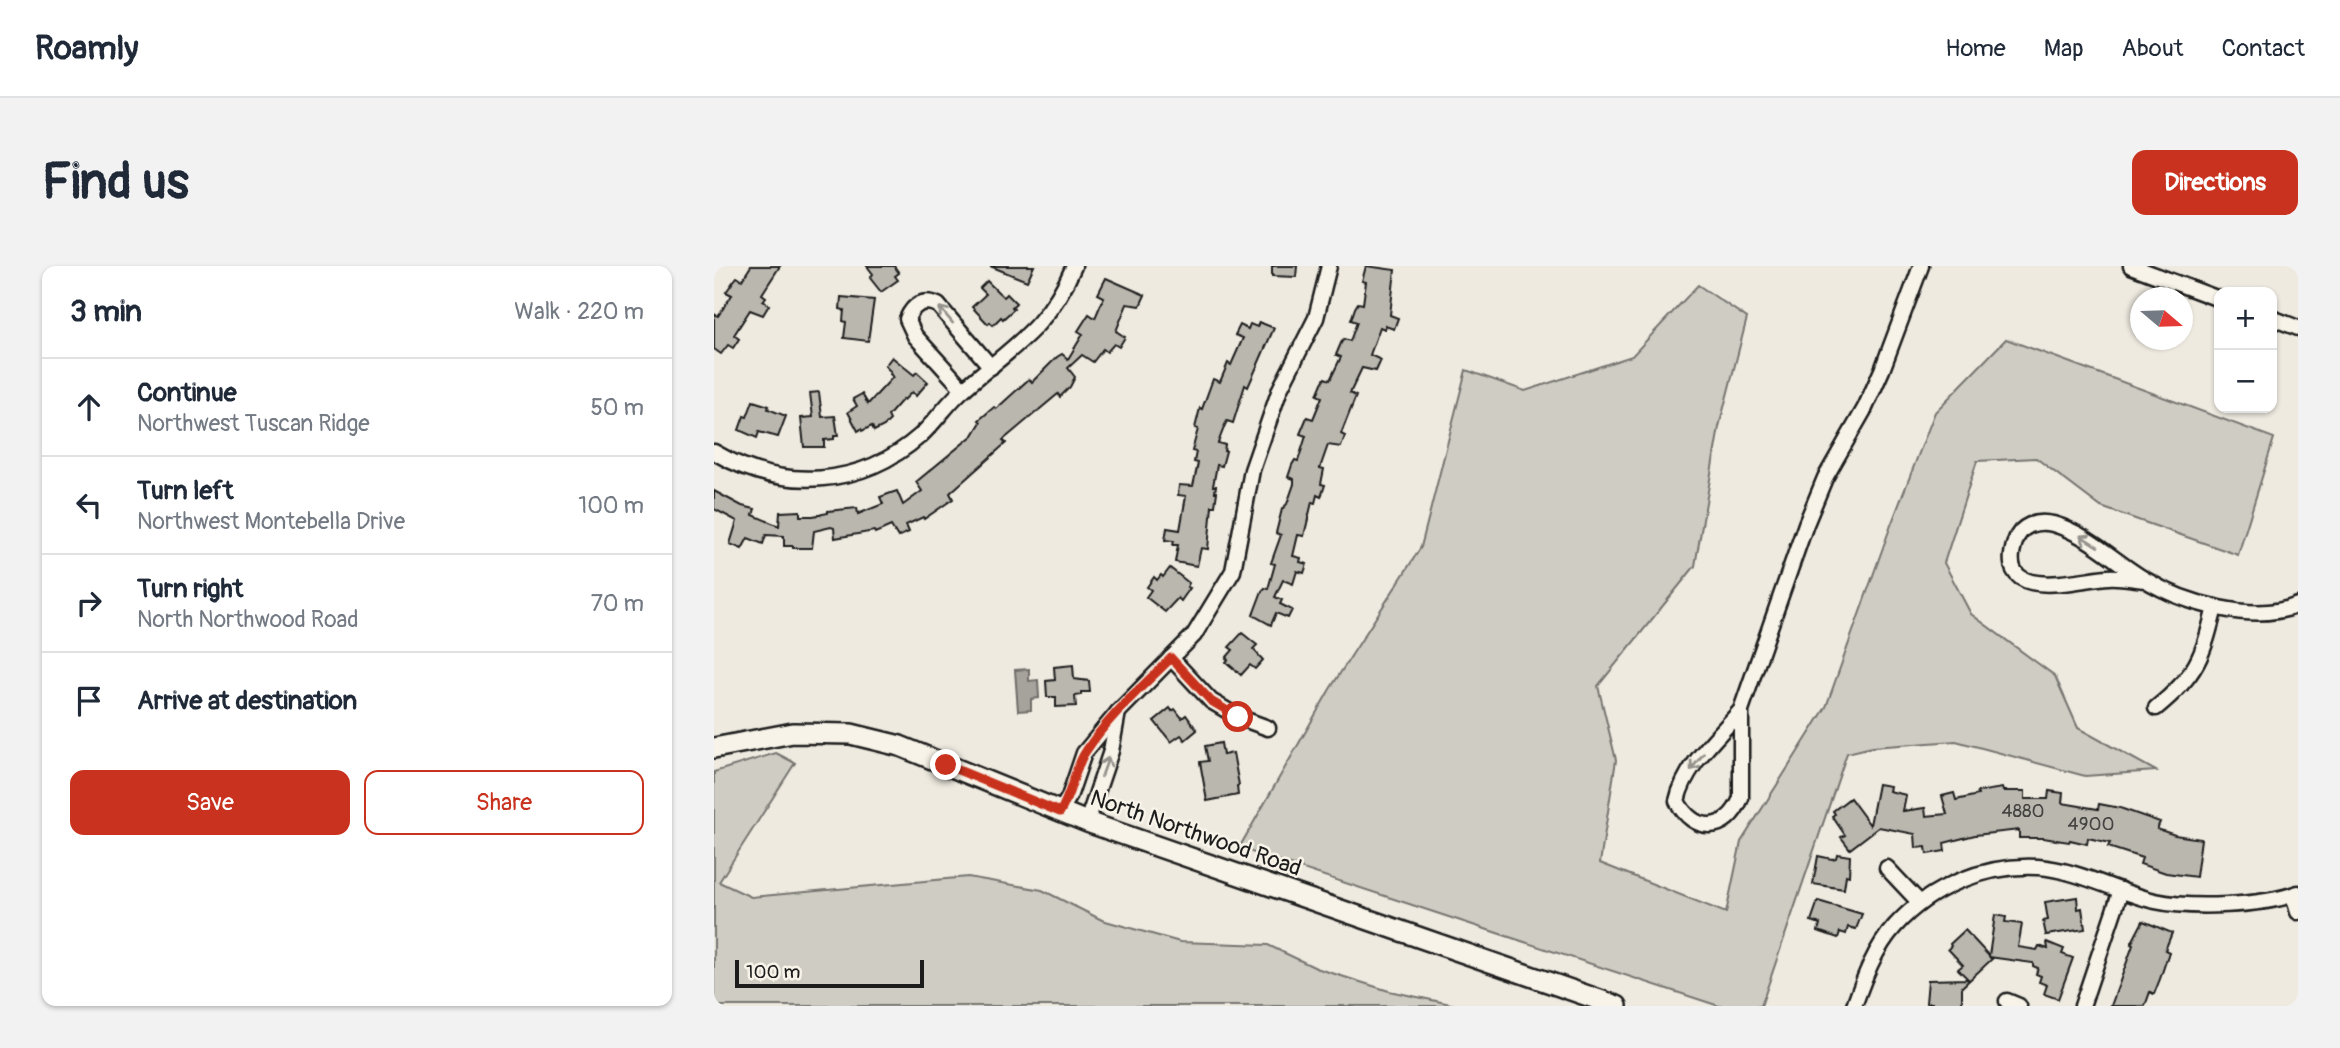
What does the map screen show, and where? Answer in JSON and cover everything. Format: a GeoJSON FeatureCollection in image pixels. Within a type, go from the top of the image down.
{"type":"FeatureCollection","features":[{"type":"Feature","properties":{"kind":"street"},"geometry":{"type":"LineString","coordinates":[[714,452],[759,473],[802,480],[837,477],[881,464],[921,435],[963,389],[1021,343],[1044,318],[1066,285],[1074,266]]}},
{"type":"Feature","properties":{"kind":"street"},"geometry":{"type":"LineString","coordinates":[[1060,812],[1069,797],[1084,753],[1118,712],[1194,635],[1233,571],[1252,470],[1280,389],[1316,318],[1329,266]]}},
{"type":"Feature","properties":{"kind":"street"},"geometry":{"type":"LineString","coordinates":[[1741,710],[1692,767],[1680,787],[1677,801],[1684,814],[1695,822],[1707,826],[1724,822],[1736,811],[1741,798],[1741,710],[1805,524],[1825,478],[1865,408],[1921,266]]}},
{"type":"Feature","properties":{"kind":"street"},"geometry":{"type":"LineString","coordinates":[[2131,266],[2214,297]]}},
{"type":"Feature","properties":{"kind":"street"},"geometry":{"type":"LineString","coordinates":[[963,389],[915,337],[907,319],[911,309],[921,302],[930,301],[938,305],[990,367]]}},
{"type":"Feature","properties":{"kind":"street"},"geometry":{"type":"LineString","coordinates":[[2277,320],[2298,328]]}},
{"type":"Feature","properties":{"kind":"street"},"geometry":{"type":"LineString","coordinates":[[2146,580],[2111,576],[2036,585],[2022,579],[2014,569],[2012,555],[2015,541],[2021,529],[2033,523],[2052,524],[2082,536],[2146,580],[2181,596],[2215,607],[2256,612],[2298,606]]}},
{"type":"Feature","properties":{"kind":"street"},"geometry":{"type":"LineString","coordinates":[[2156,708],[2191,674],[2205,647],[2215,607]]}},
{"type":"Feature","properties":{"kind":"street"},"geometry":{"type":"LineString","coordinates":[[1171,658],[1211,701],[1238,717],[1268,728]]}},
{"type":"Feature","properties":{"kind":"street"},"geometry":{"type":"LineString","coordinates":[[1087,822],[1111,751],[1118,712]]}},
{"type":"Feature","properties":{"kind":"street","name":"North Northwood Road"},"geometry":{"type":"LineString","coordinates":[[714,748],[793,733],[850,734],[900,746],[1087,822],[1617,1006]]}},
{"type":"Feature","properties":{"kind":"street"},"geometry":{"type":"LineString","coordinates":[[1854,1006],[1864,976],[1894,926],[1920,902],[1949,885],[1979,874],[2008,868],[2039,867],[2073,873],[2157,901],[2197,904],[2242,904],[2296,894],[2298,912]]}},
{"type":"Feature","properties":{"kind":"street"},"geometry":{"type":"LineString","coordinates":[[1887,868],[1920,902]]}},
{"type":"Feature","properties":{"kind":"street"},"geometry":{"type":"LineString","coordinates":[[2082,1006],[2121,890]]}},
{"type":"Feature","properties":{"kind":"shaded area"},"geometry":{"type":"Polygon","coordinates":[[[1698,285],[1747,318],[1719,427],[1695,566],[1598,686],[1616,760],[1600,863],[1726,913],[1741,842],[1826,707],[1891,525],[1935,412],[2006,339],[2274,438],[2238,555],[2101,507],[2036,458],[1977,461],[1944,563],[1971,614],[2055,676],[2078,728],[2156,771],[2085,776],[1956,741],[1872,747],[1847,753],[1761,1006],[1719,1006],[1239,848],[1330,689],[1421,547],[1466,370],[1525,391],[1632,356],[1698,285]]]}},
{"type":"Feature","properties":{"kind":"shaded area"},"geometry":{"type":"Polygon","coordinates":[[[1029,669],[1029,681],[1038,680],[1039,698],[1031,699],[1031,710],[1018,711],[1015,670],[1029,669]]]}},
{"type":"Feature","properties":{"kind":"shaded area"},"geometry":{"type":"Polygon","coordinates":[[[776,753],[795,763],[719,882],[751,897],[968,877],[1042,890],[1102,920],[1180,942],[1268,945],[1316,968],[1389,991],[1460,1006],[714,1006],[714,772],[776,753]]]}},
{"type":"Feature","properties":{"kind":"building"},"geometry":{"type":"Polygon","coordinates":[[[751,266],[780,266],[762,294],[766,297],[763,301],[769,305],[763,315],[750,310],[734,335],[739,339],[733,348],[728,345],[721,354],[714,349],[714,314],[718,316],[732,295],[726,292],[733,282],[737,277],[742,280],[751,266]]]}},
{"type":"Feature","properties":{"kind":"building"},"geometry":{"type":"Polygon","coordinates":[[[867,266],[894,266],[899,273],[895,276],[898,280],[881,292],[870,278],[873,274],[867,266]]]}},
{"type":"Feature","properties":{"kind":"building"},"geometry":{"type":"Polygon","coordinates":[[[990,266],[1034,266],[1027,281],[990,266]]]}},
{"type":"Feature","properties":{"kind":"building"},"geometry":{"type":"Polygon","coordinates":[[[1272,266],[1297,266],[1296,277],[1272,276],[1272,266]]]}},
{"type":"Feature","properties":{"kind":"building"},"geometry":{"type":"Polygon","coordinates":[[[1366,266],[1395,270],[1390,315],[1398,318],[1394,329],[1380,327],[1370,355],[1381,360],[1376,371],[1362,368],[1350,393],[1356,396],[1341,434],[1345,436],[1341,447],[1328,445],[1320,468],[1324,469],[1321,484],[1325,485],[1321,497],[1317,495],[1315,503],[1312,502],[1304,536],[1298,535],[1293,556],[1301,558],[1300,562],[1307,564],[1304,573],[1297,571],[1293,584],[1283,580],[1275,597],[1282,600],[1280,604],[1292,610],[1288,618],[1276,613],[1271,625],[1253,615],[1262,591],[1268,589],[1275,564],[1271,563],[1281,535],[1276,533],[1282,509],[1287,504],[1294,484],[1294,479],[1288,477],[1295,460],[1298,461],[1306,436],[1300,434],[1307,417],[1313,419],[1322,397],[1317,395],[1322,383],[1325,378],[1330,380],[1341,357],[1336,355],[1341,343],[1344,339],[1350,341],[1357,322],[1351,320],[1355,308],[1358,303],[1363,304],[1366,282],[1362,281],[1366,266]]]}},
{"type":"Feature","properties":{"kind":"building"},"geometry":{"type":"Polygon","coordinates":[[[1106,278],[1145,295],[1140,306],[1127,304],[1116,331],[1125,337],[1119,347],[1114,344],[1107,352],[1103,349],[1093,362],[1082,355],[1068,368],[1075,377],[1070,387],[1003,440],[1006,443],[950,493],[953,499],[924,519],[923,517],[906,525],[909,532],[898,537],[891,526],[875,533],[874,531],[835,538],[834,528],[831,527],[814,531],[812,548],[784,546],[784,536],[766,535],[763,544],[748,538],[742,549],[730,544],[737,521],[714,509],[714,491],[742,506],[755,509],[753,515],[779,526],[780,512],[800,511],[800,516],[813,516],[828,511],[857,508],[858,514],[883,504],[880,497],[897,491],[903,505],[922,491],[916,482],[973,435],[981,422],[979,420],[994,407],[996,409],[1029,379],[1032,382],[1057,357],[1062,354],[1068,359],[1083,334],[1078,331],[1085,320],[1089,314],[1095,318],[1104,297],[1098,294],[1106,278]]]}},
{"type":"Feature","properties":{"kind":"building"},"geometry":{"type":"Polygon","coordinates":[[[987,281],[1004,297],[1007,294],[1016,303],[1012,307],[1014,309],[993,325],[990,322],[988,324],[972,307],[986,294],[980,288],[987,281]]]}},
{"type":"Feature","properties":{"kind":"building"},"geometry":{"type":"Polygon","coordinates":[[[841,297],[874,300],[868,341],[844,338],[846,322],[843,321],[844,310],[840,309],[841,297]]]}},
{"type":"Feature","properties":{"kind":"building"},"geometry":{"type":"Polygon","coordinates":[[[1259,322],[1274,328],[1248,387],[1245,385],[1233,423],[1227,421],[1218,443],[1225,445],[1226,451],[1222,466],[1217,465],[1213,486],[1216,486],[1217,492],[1215,506],[1212,506],[1208,549],[1201,548],[1197,566],[1175,562],[1178,545],[1173,545],[1174,541],[1165,540],[1167,528],[1180,530],[1186,496],[1178,495],[1179,485],[1193,486],[1198,463],[1194,462],[1196,452],[1192,451],[1200,408],[1202,409],[1213,379],[1220,382],[1228,363],[1231,365],[1243,338],[1235,335],[1240,325],[1248,329],[1250,324],[1257,327],[1259,322]]]}},
{"type":"Feature","properties":{"kind":"building"},"geometry":{"type":"Polygon","coordinates":[[[892,357],[914,375],[917,372],[928,382],[916,396],[912,392],[903,399],[888,416],[890,420],[884,426],[874,431],[872,426],[858,431],[848,412],[857,406],[853,399],[862,394],[868,404],[893,377],[885,366],[892,357]]]}},
{"type":"Feature","properties":{"kind":"building"},"geometry":{"type":"Polygon","coordinates":[[[819,392],[822,417],[835,416],[838,436],[824,440],[824,447],[804,447],[801,418],[813,417],[810,393],[819,392]]]}},
{"type":"Feature","properties":{"kind":"building"},"geometry":{"type":"Polygon","coordinates":[[[753,401],[786,416],[778,437],[759,432],[757,438],[739,430],[753,401]]]}},
{"type":"Feature","properties":{"kind":"building"},"geometry":{"type":"Polygon","coordinates":[[[1170,568],[1189,583],[1187,587],[1190,588],[1181,601],[1178,598],[1165,612],[1146,597],[1151,590],[1147,587],[1154,577],[1157,580],[1161,575],[1163,577],[1170,568]]]}},
{"type":"Feature","properties":{"kind":"building"},"geometry":{"type":"Polygon","coordinates":[[[1242,633],[1257,645],[1253,649],[1263,660],[1255,669],[1250,665],[1241,675],[1226,662],[1226,658],[1233,650],[1229,647],[1242,633]]]}},
{"type":"Feature","properties":{"kind":"building"},"geometry":{"type":"Polygon","coordinates":[[[1073,665],[1074,679],[1089,681],[1090,692],[1081,692],[1081,695],[1075,696],[1076,706],[1056,707],[1056,697],[1047,697],[1046,681],[1055,680],[1054,667],[1073,665]]]}},
{"type":"Feature","properties":{"kind":"building"},"geometry":{"type":"Polygon","coordinates":[[[1170,708],[1172,711],[1175,709],[1182,718],[1186,715],[1197,730],[1185,740],[1181,735],[1171,742],[1154,721],[1170,708]]]}},
{"type":"Feature","properties":{"kind":"building"},"geometry":{"type":"Polygon","coordinates":[[[1221,743],[1223,755],[1233,753],[1239,785],[1238,795],[1207,801],[1200,762],[1208,761],[1205,746],[1221,743]]]}},
{"type":"Feature","properties":{"kind":"building"},"geometry":{"type":"Polygon","coordinates":[[[1878,784],[1890,786],[1889,791],[1906,795],[1903,811],[1925,808],[1926,816],[1947,814],[1942,796],[1954,793],[1956,800],[1978,795],[1977,792],[2002,788],[2003,791],[2025,791],[2025,799],[2048,799],[2049,791],[2063,793],[2062,803],[2098,809],[2099,804],[2120,808],[2160,822],[2157,829],[2201,839],[2196,877],[2166,873],[2140,864],[2142,858],[2108,847],[2110,843],[2088,838],[2087,844],[2070,840],[2019,838],[2019,830],[1975,835],[1944,843],[1945,851],[1927,854],[1926,847],[1916,848],[1915,834],[1879,827],[1850,849],[1841,837],[1845,835],[1832,816],[1835,814],[1833,811],[1850,798],[1870,825],[1878,784]]]}},
{"type":"Feature","properties":{"kind":"building"},"geometry":{"type":"Polygon","coordinates":[[[1837,854],[1850,856],[1849,876],[1846,875],[1844,889],[1813,884],[1818,856],[1832,859],[1836,858],[1837,854]]]}},
{"type":"Feature","properties":{"kind":"building"},"geometry":{"type":"Polygon","coordinates":[[[2077,897],[2078,909],[2082,908],[2085,929],[2046,935],[2043,921],[2048,920],[2045,902],[2077,897]]]}},
{"type":"Feature","properties":{"kind":"building"},"geometry":{"type":"Polygon","coordinates":[[[1818,901],[1862,914],[1856,929],[1848,927],[1846,934],[1840,932],[1838,938],[1818,931],[1820,924],[1811,921],[1818,901]]]}},
{"type":"Feature","properties":{"kind":"building"},"geometry":{"type":"Polygon","coordinates":[[[1995,915],[2006,917],[2005,922],[2022,924],[2018,947],[2037,950],[2039,946],[2048,949],[2047,942],[2064,949],[2062,954],[2073,958],[2058,999],[2044,994],[2047,985],[2039,982],[2041,976],[2036,974],[2038,968],[2033,966],[2033,963],[1989,957],[1992,959],[1962,987],[1962,1006],[1932,1006],[1932,1003],[1926,1003],[1928,980],[1968,979],[1958,969],[1963,965],[1948,949],[1965,930],[1989,956],[1995,915]]]}},
{"type":"Feature","properties":{"kind":"building"},"geometry":{"type":"Polygon","coordinates":[[[2143,921],[2172,933],[2165,950],[2169,952],[2160,979],[2154,994],[2150,992],[2145,1006],[2111,1006],[2133,945],[2131,944],[2143,921]]]}},
{"type":"Feature","properties":{"kind":"route"},"geometry":{"type":"LineString","coordinates":[[946,765],[1060,812],[1069,797],[1084,753],[1118,712],[1171,658],[1211,701],[1238,717]]}}]}
